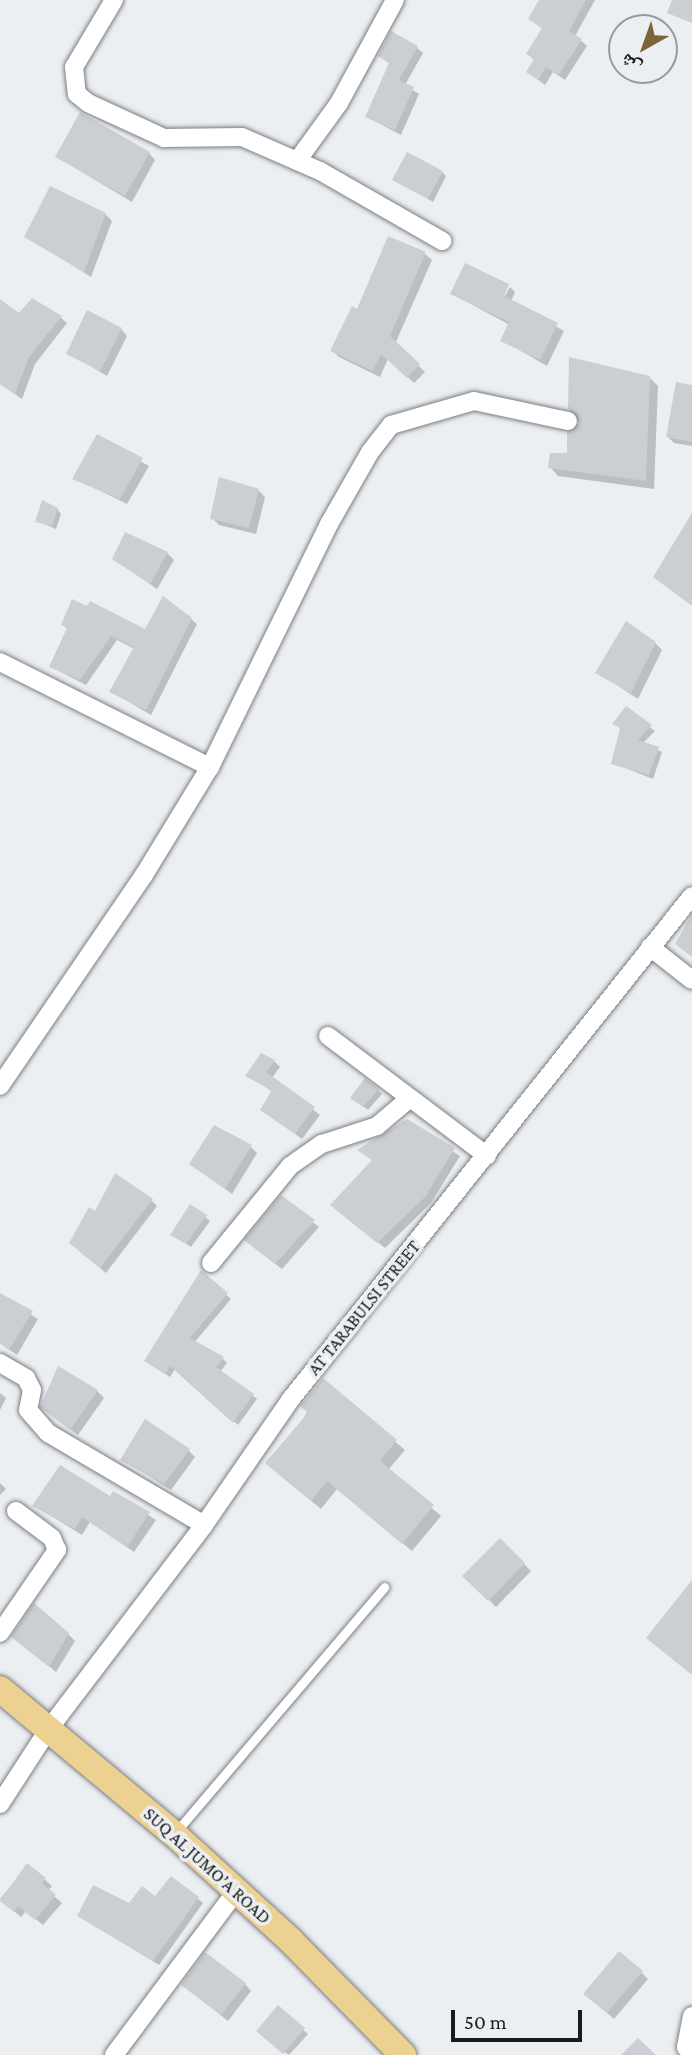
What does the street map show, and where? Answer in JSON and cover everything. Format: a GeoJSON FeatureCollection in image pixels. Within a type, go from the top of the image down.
{"type":"FeatureCollection","features":[{"type":"Feature","properties":{"kind":"main road","name":"SUQ AL JUMO’A ROAD"},"geometry":{"type":"LineString","coordinates":[[0,1689],[174,1834],[234,1894],[291,1941],[403,2055]]}},
{"type":"Feature","properties":{"kind":"street"},"geometry":{"type":"LineString","coordinates":[[114,0],[74,67],[77,94],[104,113],[163,138],[242,137],[297,161],[442,241]]}},
{"type":"Feature","properties":{"kind":"street"},"geometry":{"type":"LineString","coordinates":[[297,161],[339,103],[395,0]]}},
{"type":"Feature","properties":{"kind":"street"},"geometry":{"type":"LineString","coordinates":[[0,1086],[144,875],[209,767],[329,524],[370,452],[391,425],[474,401],[568,421]]}},
{"type":"Feature","properties":{"kind":"street"},"geometry":{"type":"LineString","coordinates":[[0,662],[209,767]]}},
{"type":"Feature","properties":{"kind":"street","name":"AT TARABULSI STREET"},"geometry":{"type":"LineString","coordinates":[[0,1804],[48,1730],[204,1525],[291,1399],[692,896]]}},
{"type":"Feature","properties":{"kind":"street"},"geometry":{"type":"LineString","coordinates":[[650,947],[692,980]]}},
{"type":"Feature","properties":{"kind":"street"},"geometry":{"type":"LineString","coordinates":[[328,1036],[487,1156]]}},
{"type":"Feature","properties":{"kind":"street"},"geometry":{"type":"LineString","coordinates":[[211,1263],[290,1166],[322,1144],[377,1126],[410,1098]]}},
{"type":"Feature","properties":{"kind":"street"},"geometry":{"type":"LineString","coordinates":[[0,1363],[26,1378],[32,1390],[28,1410],[48,1433],[204,1525]]}},
{"type":"Feature","properties":{"kind":"street"},"geometry":{"type":"LineString","coordinates":[[0,1633],[57,1550],[52,1538],[16,1511]]}},
{"type":"Feature","properties":{"kind":"street"},"geometry":{"type":"LineString","coordinates":[[114,2055],[234,1894]]}},
{"type":"Feature","properties":{"kind":"street"},"geometry":{"type":"LineString","coordinates":[[692,2016],[686,2047],[692,2053]]}},
{"type":"Feature","properties":{"kind":"lane"},"geometry":{"type":"LineString","coordinates":[[174,1834],[384,1587]]}},
{"type":"Feature","properties":{"kind":"building"},"geometry":{"type":"Polygon","coordinates":[[[539,0],[586,0],[569,31],[582,39],[559,75],[546,67],[538,80],[526,72],[534,59],[526,54],[542,28],[528,19],[539,0]]]}},
{"type":"Feature","properties":{"kind":"building"},"geometry":{"type":"Polygon","coordinates":[[[672,0],[692,0],[692,23],[678,17],[678,14],[667,13],[672,0]]]}},
{"type":"Feature","properties":{"kind":"building"},"geometry":{"type":"Polygon","coordinates":[[[391,31],[418,46],[399,80],[414,87],[395,130],[365,117],[389,63],[378,56],[391,31]]]}},
{"type":"Feature","properties":{"kind":"building"},"geometry":{"type":"Polygon","coordinates":[[[80,112],[150,152],[125,196],[55,157],[80,112]]]}},
{"type":"Feature","properties":{"kind":"building"},"geometry":{"type":"Polygon","coordinates":[[[407,152],[443,171],[428,199],[392,180],[407,152]]]}},
{"type":"Feature","properties":{"kind":"building"},"geometry":{"type":"Polygon","coordinates":[[[50,186],[106,213],[84,272],[24,237],[50,186]]]}},
{"type":"Feature","properties":{"kind":"building"},"geometry":{"type":"Polygon","coordinates":[[[388,236],[426,252],[390,336],[420,364],[407,378],[381,354],[373,371],[330,351],[352,306],[357,309],[388,236]]]}},
{"type":"Feature","properties":{"kind":"building"},"geometry":{"type":"Polygon","coordinates":[[[465,263],[509,284],[504,296],[558,323],[540,360],[500,341],[509,322],[450,294],[465,263]]]}},
{"type":"Feature","properties":{"kind":"building"},"geometry":{"type":"Polygon","coordinates":[[[32,298],[62,316],[29,357],[15,394],[0,384],[0,299],[19,313],[32,298]]]}},
{"type":"Feature","properties":{"kind":"building"},"geometry":{"type":"Polygon","coordinates":[[[87,310],[122,328],[100,371],[66,354],[87,310]]]}},
{"type":"Feature","properties":{"kind":"building"},"geometry":{"type":"Polygon","coordinates":[[[569,357],[650,376],[646,481],[548,468],[550,453],[567,453],[567,432],[579,423],[576,413],[568,409],[569,357]]]}},
{"type":"Feature","properties":{"kind":"building"},"geometry":{"type":"Polygon","coordinates":[[[676,382],[692,385],[692,442],[666,437],[676,382]]]}},
{"type":"Feature","properties":{"kind":"building"},"geometry":{"type":"Polygon","coordinates":[[[97,434],[143,458],[120,499],[72,479],[97,434]]]}},
{"type":"Feature","properties":{"kind":"building"},"geometry":{"type":"Polygon","coordinates":[[[219,477],[259,489],[249,528],[210,519],[219,477]]]}},
{"type":"Feature","properties":{"kind":"building"},"geometry":{"type":"Polygon","coordinates":[[[42,500],[58,508],[52,526],[35,522],[42,500]]]}},
{"type":"Feature","properties":{"kind":"building"},"geometry":{"type":"Polygon","coordinates":[[[692,513],[692,606],[653,577],[692,513]]]}},
{"type":"Feature","properties":{"kind":"building"},"geometry":{"type":"Polygon","coordinates":[[[125,532],[168,552],[150,584],[112,559],[125,532]]]}},
{"type":"Feature","properties":{"kind":"building"},"geometry":{"type":"Polygon","coordinates":[[[163,596],[192,618],[146,710],[109,692],[134,647],[111,636],[80,680],[49,667],[67,628],[61,625],[72,599],[87,606],[90,601],[145,629],[163,596]]]}},
{"type":"Feature","properties":{"kind":"building"},"geometry":{"type":"Polygon","coordinates":[[[626,621],[656,642],[631,693],[595,673],[626,621]]]}},
{"type":"Feature","properties":{"kind":"building"},"geometry":{"type":"Polygon","coordinates":[[[626,706],[652,725],[638,740],[659,747],[649,775],[611,764],[620,728],[612,724],[626,706]]]}},
{"type":"Feature","properties":{"kind":"building"},"geometry":{"type":"Polygon","coordinates":[[[692,914],[692,957],[675,944],[692,914]]]}},
{"type":"Feature","properties":{"kind":"building"},"geometry":{"type":"Polygon","coordinates":[[[261,1053],[275,1060],[266,1072],[315,1107],[295,1134],[260,1110],[272,1090],[245,1076],[261,1053]]]}},
{"type":"Feature","properties":{"kind":"building"},"geometry":{"type":"Polygon","coordinates":[[[365,1078],[379,1089],[363,1107],[350,1098],[365,1078]]]}},
{"type":"Feature","properties":{"kind":"building"},"geometry":{"type":"Polygon","coordinates":[[[407,1119],[455,1148],[425,1197],[377,1243],[330,1205],[372,1160],[357,1150],[407,1119]]]}},
{"type":"Feature","properties":{"kind":"building"},"geometry":{"type":"Polygon","coordinates":[[[214,1125],[252,1145],[225,1189],[189,1164],[214,1125]]]}},
{"type":"Feature","properties":{"kind":"building"},"geometry":{"type":"Polygon","coordinates":[[[115,1173],[153,1199],[100,1268],[69,1243],[89,1207],[95,1211],[115,1173]]]}},
{"type":"Feature","properties":{"kind":"building"},"geometry":{"type":"Polygon","coordinates":[[[281,1195],[315,1220],[275,1264],[244,1240],[281,1195]]]}},
{"type":"Feature","properties":{"kind":"building"},"geometry":{"type":"Polygon","coordinates":[[[190,1204],[207,1215],[186,1244],[170,1235],[190,1204]]]}},
{"type":"Feature","properties":{"kind":"building"},"geometry":{"type":"Polygon","coordinates":[[[201,1270],[228,1293],[190,1338],[224,1357],[216,1367],[254,1394],[233,1423],[170,1366],[165,1374],[144,1361],[201,1270]]]}},
{"type":"Feature","properties":{"kind":"building"},"geometry":{"type":"Polygon","coordinates":[[[0,1293],[33,1311],[9,1350],[0,1343],[0,1293]]]}},
{"type":"Feature","properties":{"kind":"building"},"geometry":{"type":"Polygon","coordinates":[[[58,1366],[98,1390],[70,1430],[40,1407],[58,1366]]]}},
{"type":"Feature","properties":{"kind":"building"},"geometry":{"type":"Polygon","coordinates":[[[323,1378],[397,1440],[380,1461],[434,1505],[402,1544],[327,1481],[311,1501],[265,1463],[308,1413],[300,1406],[323,1378]]]}},
{"type":"Feature","properties":{"kind":"building"},"geometry":{"type":"Polygon","coordinates":[[[145,1419],[190,1449],[164,1484],[120,1460],[145,1419]]]}},
{"type":"Feature","properties":{"kind":"building"},"geometry":{"type":"Polygon","coordinates":[[[60,1465],[110,1496],[113,1491],[150,1512],[127,1547],[82,1517],[75,1529],[32,1506],[60,1465]]]}},
{"type":"Feature","properties":{"kind":"building"},"geometry":{"type":"Polygon","coordinates":[[[500,1538],[525,1563],[488,1601],[462,1576],[500,1538]]]}},
{"type":"Feature","properties":{"kind":"building"},"geometry":{"type":"Polygon","coordinates":[[[692,1580],[692,1675],[646,1638],[692,1580]]]}},
{"type":"Feature","properties":{"kind":"building"},"geometry":{"type":"Polygon","coordinates":[[[34,1603],[69,1633],[49,1667],[11,1637],[34,1603]]]}},
{"type":"Feature","properties":{"kind":"building"},"geometry":{"type":"Polygon","coordinates":[[[27,1863],[46,1878],[42,1883],[56,1895],[35,1920],[18,1906],[14,1912],[0,1901],[27,1863]]]}},
{"type":"Feature","properties":{"kind":"building"},"geometry":{"type":"Polygon","coordinates":[[[171,1876],[199,1897],[153,1961],[77,1916],[93,1885],[129,1903],[142,1886],[155,1896],[171,1876]]]}},
{"type":"Feature","properties":{"kind":"building"},"geometry":{"type":"Polygon","coordinates":[[[619,1951],[643,1971],[607,2013],[583,1994],[619,1951]]]}},
{"type":"Feature","properties":{"kind":"building"},"geometry":{"type":"Polygon","coordinates":[[[205,1952],[246,1983],[221,2015],[181,1985],[205,1952]]]}},
{"type":"Feature","properties":{"kind":"building"},"geometry":{"type":"Polygon","coordinates":[[[278,2005],[305,2028],[283,2054],[256,2031],[278,2005]]]}},
{"type":"Feature","properties":{"kind":"building"},"geometry":{"type":"Polygon","coordinates":[[[638,2038],[656,2055],[621,2055],[638,2038]]]}}]}
